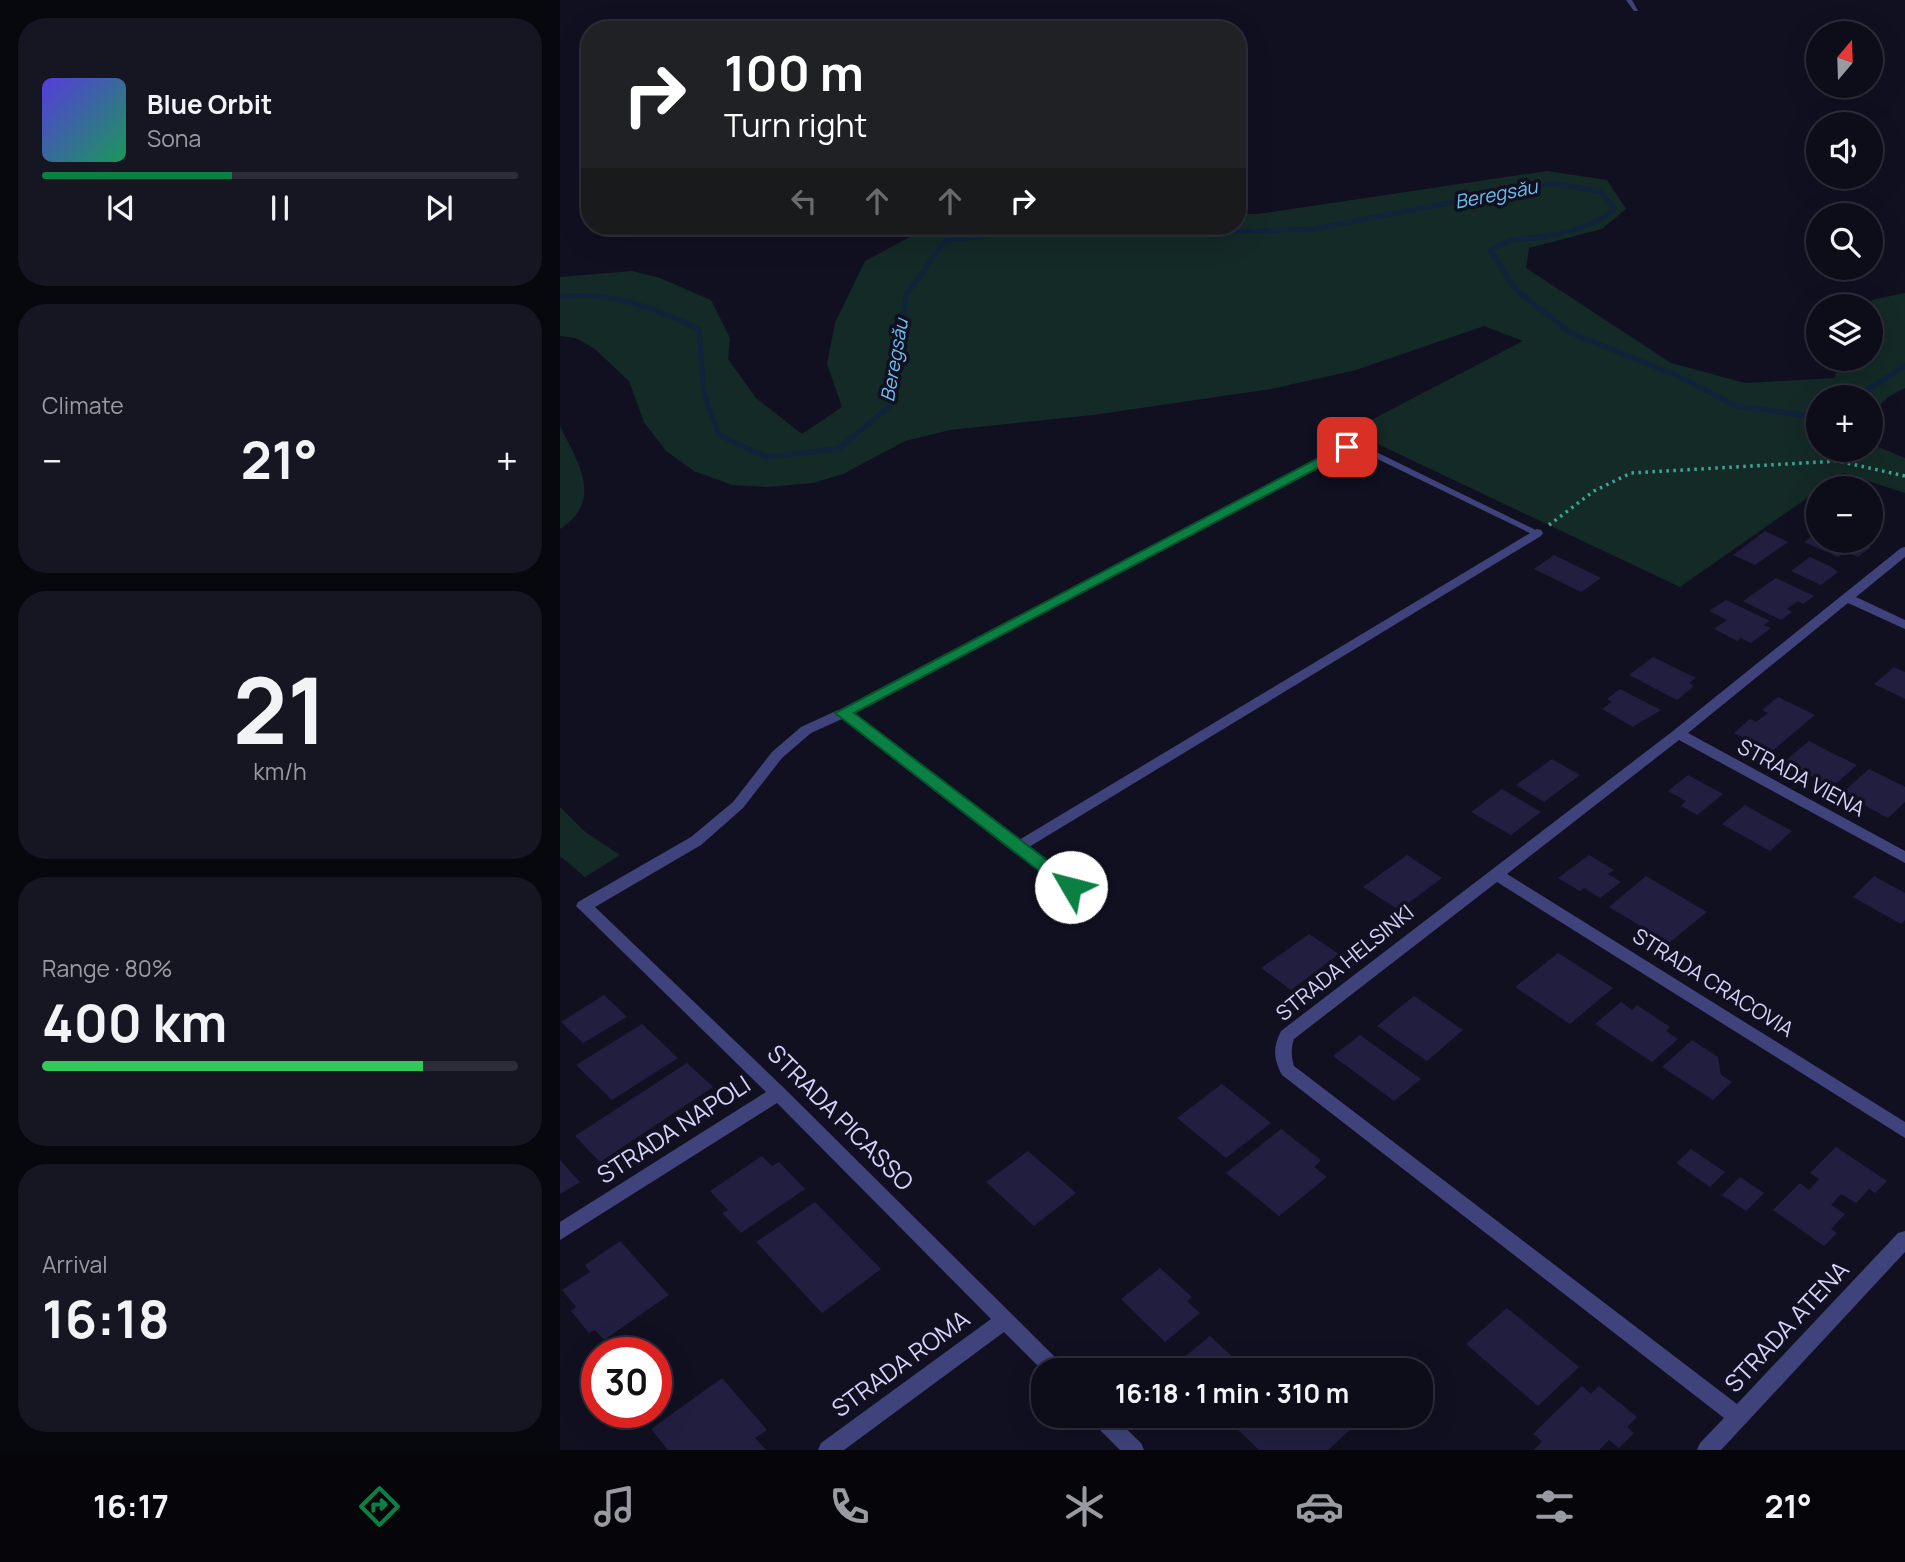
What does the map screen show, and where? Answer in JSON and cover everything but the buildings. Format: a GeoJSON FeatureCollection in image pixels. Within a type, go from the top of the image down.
{"type":"FeatureCollection","features":[{"type":"Feature","properties":{"kind":"street"},"geometry":{"type":"LineString","coordinates":[[1018,847],[1537,533]]}},
{"type":"Feature","properties":{"kind":"street","name":"STRADA HELSINKI"},"geometry":{"type":"LineString","coordinates":[[1738,1417],[1288,1070],[1283,1059],[1282,1046],[1287,1035],[1678,734],[1905,551]]}},
{"type":"Feature","properties":{"kind":"street"},"geometry":{"type":"LineString","coordinates":[[1848,598],[1905,625]]}},
{"type":"Feature","properties":{"kind":"street"},"geometry":{"type":"LineString","coordinates":[[843,713],[1071,887]]}},
{"type":"Feature","properties":{"kind":"street","name":"STRADA PICASSO"},"geometry":{"type":"LineString","coordinates":[[843,713],[806,730],[777,755],[738,805],[696,841],[584,906],[778,1093],[1043,1358]]}},
{"type":"Feature","properties":{"kind":"street","name":"STRADA VIENA"},"geometry":{"type":"LineString","coordinates":[[1678,734],[1905,858]]}},
{"type":"Feature","properties":{"kind":"street","name":"STRADA CRACOVIA"},"geometry":{"type":"LineString","coordinates":[[1496,874],[1905,1131]]}},
{"type":"Feature","properties":{"kind":"street","name":"STRADA NAPOLI"},"geometry":{"type":"LineString","coordinates":[[560,1232],[778,1093]]}},
{"type":"Feature","properties":{"kind":"street","name":"STRADA ATENA"},"geometry":{"type":"LineString","coordinates":[[1707,1450],[1905,1240]]}},
{"type":"Feature","properties":{"kind":"street","name":"STRADA ROMA"},"geometry":{"type":"LineString","coordinates":[[828,1450],[1005,1320]]}},
{"type":"Feature","properties":{"kind":"street"},"geometry":{"type":"LineString","coordinates":[[1112,1428],[1134,1450]]}},
{"type":"Feature","properties":{"kind":"lane"},"geometry":{"type":"LineString","coordinates":[[1629,0],[1636,10]]}},
{"type":"Feature","properties":{"kind":"lane"},"geometry":{"type":"LineString","coordinates":[[843,713],[1347,447],[1363,449],[1537,533]]}},
{"type":"Feature","properties":{"kind":"path"},"geometry":{"type":"LineString","coordinates":[[1537,533],[1594,491],[1631,473],[1838,461],[1905,476]]}},
{"type":"Feature","properties":{"kind":"green space"},"geometry":{"type":"Polygon","coordinates":[[[1547,171],[1607,180],[1626,209],[1602,229],[1529,248],[1526,268],[1671,363],[1745,383],[1834,378],[1837,371],[1883,371],[1883,297],[1905,293],[1905,388],[1883,402],[1883,385],[1806,385],[1806,462],[1883,462],[1883,449],[1905,458],[1905,493],[1883,486],[1883,476],[1852,476],[1843,473],[1839,476],[1806,476],[1806,499],[1680,587],[1350,431],[1523,341],[1484,326],[1356,370],[1271,389],[1093,415],[950,430],[905,441],[843,474],[813,483],[768,487],[732,485],[694,471],[666,451],[644,422],[629,381],[595,349],[576,338],[560,336],[560,277],[632,271],[660,278],[711,300],[730,338],[728,359],[756,398],[802,434],[842,407],[827,364],[835,323],[865,261],[910,237],[1246,235],[1246,214],[1547,171]]]}},
{"type":"Feature","properties":{"kind":"green space"},"geometry":{"type":"Polygon","coordinates":[[[560,426],[579,466],[584,493],[574,518],[560,529],[560,426]]]}},
{"type":"Feature","properties":{"kind":"green space"},"geometry":{"type":"Polygon","coordinates":[[[560,807],[584,831],[620,855],[585,877],[560,856],[560,807]]]}},
{"type":"Feature","properties":{"kind":"waterway","name":"Beregsău"},"geometry":{"type":"LineString","coordinates":[[1246,231],[1313,229],[1554,183],[1601,192],[1615,209],[1581,228],[1520,239]]}},
{"type":"Feature","properties":{"kind":"waterway","name":"Beregsău"},"geometry":{"type":"LineString","coordinates":[[962,239],[989,235]]}},
{"type":"Feature","properties":{"kind":"waterway","name":"Beregsău"},"geometry":{"type":"LineString","coordinates":[[560,297],[596,296],[631,302],[699,329],[704,394],[719,435],[766,457],[838,449],[890,406],[906,295],[945,241],[975,237]]}},
{"type":"Feature","properties":{"kind":"waterway","name":"Beregsău"},"geometry":{"type":"LineString","coordinates":[[1546,237],[1512,240],[1490,250],[1516,290],[1571,333],[1678,376],[1736,406],[1806,414]]}},
{"type":"Feature","properties":{"kind":"waterway","name":"Beregsău"},"geometry":{"type":"LineString","coordinates":[[1874,385],[1905,366]]}},
{"type":"Feature","properties":{"kind":"route"},"geometry":{"type":"LineString","coordinates":[[1071,887],[843,713],[1347,447]]}}]}
